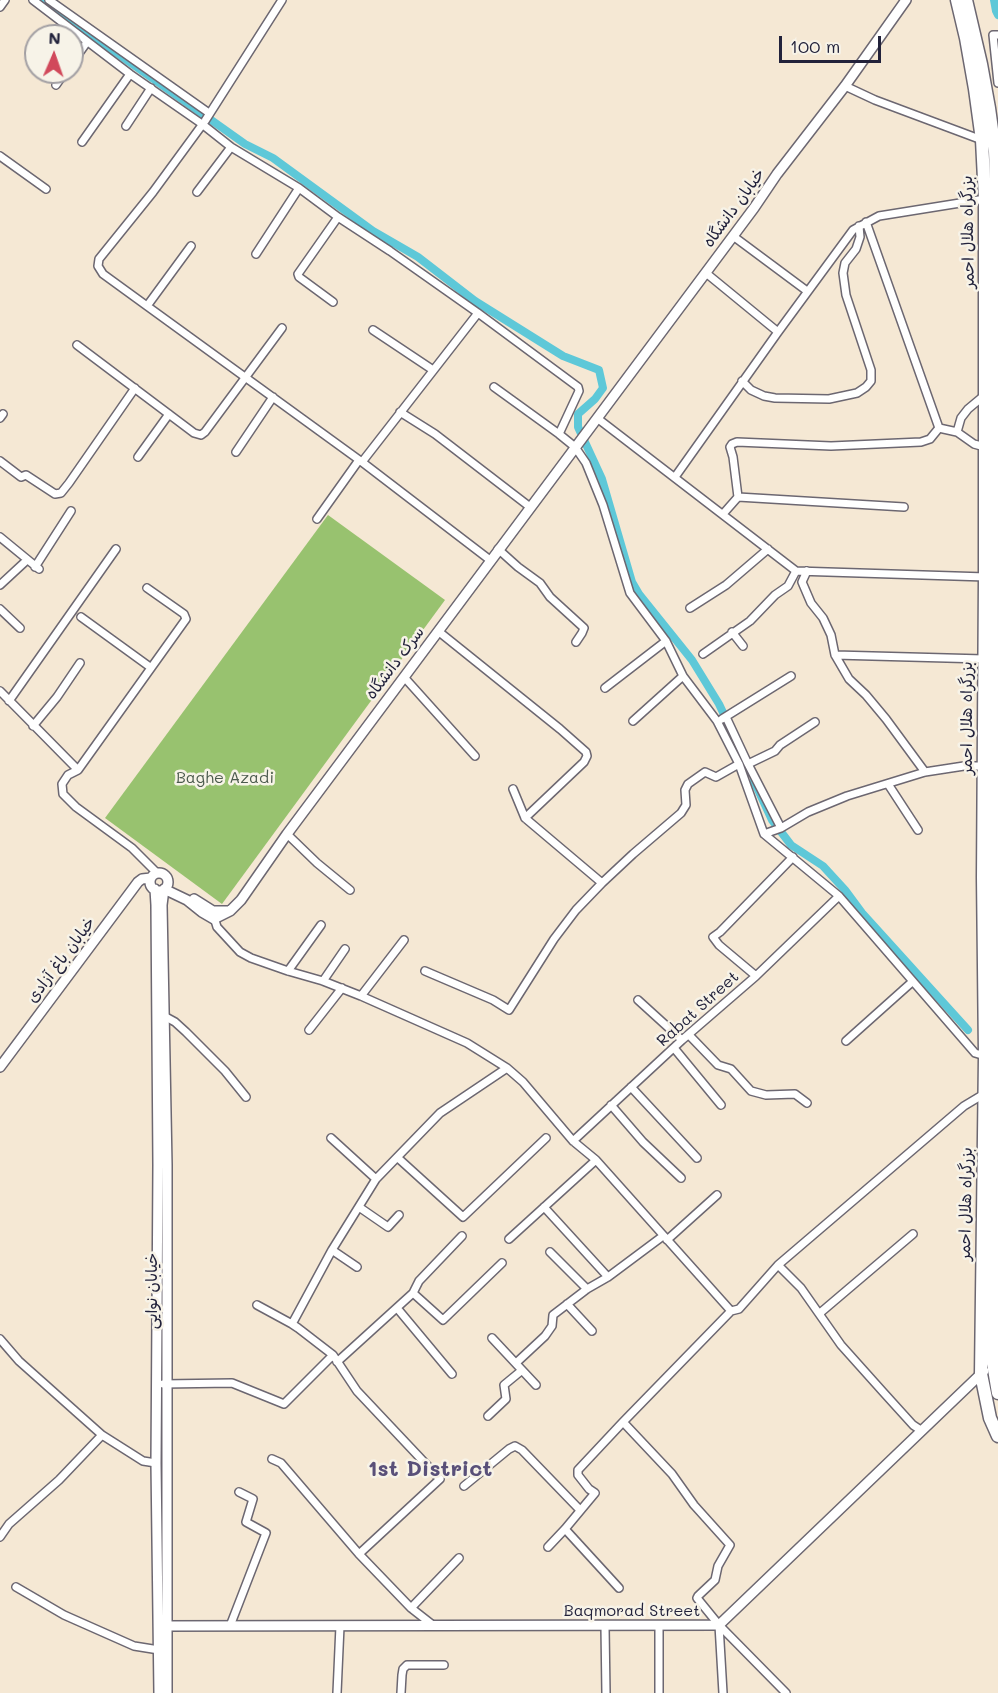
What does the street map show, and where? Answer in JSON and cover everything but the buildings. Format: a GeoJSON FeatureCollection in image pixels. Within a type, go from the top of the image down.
{"type":"FeatureCollection","features":[{"type":"Feature","properties":{"kind":"highway","name":"بزرگراه هلال احمر"},"geometry":{"type":"LineString","coordinates":[[957,0],[975,88],[982,140],[985,199],[985,447],[993,577],[992,878],[998,1393]]}},
{"type":"Feature","properties":{"kind":"highway","name":"بزرگراه هلال احمر"},"geometry":{"type":"LineString","coordinates":[[966,0],[994,108],[997,207],[998,441],[997,540],[993,577]]}},
{"type":"Feature","properties":{"kind":"highway","name":"بزرگراه هلال احمر"},"geometry":{"type":"LineString","coordinates":[[992,658],[983,766],[992,878],[984,1094],[981,1374],[990,1418],[998,1436]]}},
{"type":"Feature","properties":{"kind":"street"},"geometry":{"type":"LineString","coordinates":[[0,7],[4,0]]}},
{"type":"Feature","properties":{"kind":"street"},"geometry":{"type":"LineString","coordinates":[[33,0],[45,3],[209,113]]}},
{"type":"Feature","properties":{"kind":"street"},"geometry":{"type":"LineString","coordinates":[[282,0],[203,122],[153,192],[99,259],[98,266],[103,274],[361,461],[490,560]]}},
{"type":"Feature","properties":{"kind":"street","name":"خیابان دانشگاه"},"geometry":{"type":"LineString","coordinates":[[580,441],[777,174],[845,86],[906,0]]}},
{"type":"Feature","properties":{"kind":"street"},"geometry":{"type":"LineString","coordinates":[[45,3],[87,42],[130,74],[203,122],[231,147],[299,188],[478,313],[578,387],[579,391],[559,434]]}},
{"type":"Feature","properties":{"kind":"street"},"geometry":{"type":"LineString","coordinates":[[998,35],[993,35],[998,83]]}},
{"type":"Feature","properties":{"kind":"street"},"geometry":{"type":"LineString","coordinates":[[84,46],[87,42]]}},
{"type":"Feature","properties":{"kind":"street"},"geometry":{"type":"LineString","coordinates":[[82,141],[130,74]]}},
{"type":"Feature","properties":{"kind":"street"},"geometry":{"type":"LineString","coordinates":[[845,86],[875,100],[982,140]]}},
{"type":"Feature","properties":{"kind":"street"},"geometry":{"type":"LineString","coordinates":[[126,126],[151,88]]}},
{"type":"Feature","properties":{"kind":"street"},"geometry":{"type":"LineString","coordinates":[[197,192],[231,147]]}},
{"type":"Feature","properties":{"kind":"street"},"geometry":{"type":"LineString","coordinates":[[0,156],[46,189]]}},
{"type":"Feature","properties":{"kind":"street"},"geometry":{"type":"LineString","coordinates":[[256,254],[299,188]]}},
{"type":"Feature","properties":{"kind":"street"},"geometry":{"type":"LineString","coordinates":[[675,477],[851,232],[879,216],[985,199]]}},
{"type":"Feature","properties":{"kind":"street"},"geometry":{"type":"LineString","coordinates":[[333,302],[298,275],[338,217]]}},
{"type":"Feature","properties":{"kind":"street"},"geometry":{"type":"LineString","coordinates":[[742,381],[751,390],[764,396],[830,399],[857,393],[871,381],[871,370],[846,295],[843,273],[845,263],[856,249],[862,224]]}},
{"type":"Feature","properties":{"kind":"street"},"geometry":{"type":"LineString","coordinates":[[862,224],[939,429]]}},
{"type":"Feature","properties":{"kind":"street"},"geometry":{"type":"LineString","coordinates":[[733,236],[807,291]]}},
{"type":"Feature","properties":{"kind":"street"},"geometry":{"type":"LineString","coordinates":[[147,306],[191,246]]}},
{"type":"Feature","properties":{"kind":"street"},"geometry":{"type":"LineString","coordinates":[[706,273],[778,332]]}},
{"type":"Feature","properties":{"kind":"street"},"geometry":{"type":"LineString","coordinates":[[317,519],[478,313]]}},
{"type":"Feature","properties":{"kind":"street"},"geometry":{"type":"LineString","coordinates":[[77,345],[194,433],[201,435],[282,328]]}},
{"type":"Feature","properties":{"kind":"street"},"geometry":{"type":"LineString","coordinates":[[373,330],[432,370]]}},
{"type":"Feature","properties":{"kind":"street"},"geometry":{"type":"LineString","coordinates":[[494,387],[559,434],[580,441],[630,593],[666,640],[683,676],[717,722],[739,764],[764,834],[839,897],[975,1053],[985,1056]]}},
{"type":"Feature","properties":{"kind":"street"},"geometry":{"type":"LineString","coordinates":[[0,461],[21,477],[26,475],[55,494],[61,493],[135,388]]}},
{"type":"Feature","properties":{"kind":"street"},"geometry":{"type":"LineString","coordinates":[[957,432],[961,418],[986,394]]}},
{"type":"Feature","properties":{"kind":"street"},"geometry":{"type":"LineString","coordinates":[[236,452],[273,397]]}},
{"type":"Feature","properties":{"kind":"street"},"geometry":{"type":"LineString","coordinates":[[400,412],[435,434],[530,507]]}},
{"type":"Feature","properties":{"kind":"street"},"geometry":{"type":"LineString","coordinates":[[138,457],[169,414]]}},
{"type":"Feature","properties":{"kind":"street"},"geometry":{"type":"LineString","coordinates":[[597,418],[796,571],[993,577]]}},
{"type":"Feature","properties":{"kind":"street"},"geometry":{"type":"LineString","coordinates":[[939,429],[957,432],[974,444],[985,447]]}},
{"type":"Feature","properties":{"kind":"street"},"geometry":{"type":"LineString","coordinates":[[723,514],[738,497],[730,447],[737,442],[831,446],[926,442],[939,429]]}},
{"type":"Feature","properties":{"kind":"street","name":"سرک دانشگاه"},"geometry":{"type":"LineString","coordinates":[[214,915],[230,911],[241,900],[287,834],[580,441]]}},
{"type":"Feature","properties":{"kind":"street"},"geometry":{"type":"LineString","coordinates":[[738,497],[904,507]]}},
{"type":"Feature","properties":{"kind":"street"},"geometry":{"type":"LineString","coordinates":[[0,537],[37,568],[71,511]]}},
{"type":"Feature","properties":{"kind":"street"},"geometry":{"type":"LineString","coordinates":[[9,701],[116,549]]}},
{"type":"Feature","properties":{"kind":"street"},"geometry":{"type":"LineString","coordinates":[[498,549],[540,583],[550,597],[584,628],[576,642]]}},
{"type":"Feature","properties":{"kind":"street"},"geometry":{"type":"LineString","coordinates":[[690,608],[726,585],[768,549]]}},
{"type":"Feature","properties":{"kind":"street"},"geometry":{"type":"LineString","coordinates":[[0,585],[27,560]]}},
{"type":"Feature","properties":{"kind":"street"},"geometry":{"type":"LineString","coordinates":[[703,654],[750,621],[775,595],[788,586],[796,571]]}},
{"type":"Feature","properties":{"kind":"street"},"geometry":{"type":"LineString","coordinates":[[807,572],[802,582],[811,603],[823,618],[831,635],[835,655],[849,679],[886,718],[925,772]]}},
{"type":"Feature","properties":{"kind":"street"},"geometry":{"type":"LineString","coordinates":[[147,588],[184,614],[186,619],[78,770],[68,775],[62,784],[63,794],[76,807],[132,848],[154,875]]}},
{"type":"Feature","properties":{"kind":"street"},"geometry":{"type":"LineString","coordinates":[[0,609],[20,628]]}},
{"type":"Feature","properties":{"kind":"street"},"geometry":{"type":"LineString","coordinates":[[81,617],[150,667]]}},
{"type":"Feature","properties":{"kind":"street"},"geometry":{"type":"LineString","coordinates":[[438,631],[586,752],[584,762],[525,818]]}},
{"type":"Feature","properties":{"kind":"street"},"geometry":{"type":"LineString","coordinates":[[732,632],[743,646]]}},
{"type":"Feature","properties":{"kind":"street"},"geometry":{"type":"LineString","coordinates":[[605,688],[666,640]]}},
{"type":"Feature","properties":{"kind":"street"},"geometry":{"type":"LineString","coordinates":[[835,655],[992,658]]}},
{"type":"Feature","properties":{"kind":"street"},"geometry":{"type":"LineString","coordinates":[[33,726],[57,697],[80,663]]}},
{"type":"Feature","properties":{"kind":"street"},"geometry":{"type":"LineString","coordinates":[[633,721],[683,676]]}},
{"type":"Feature","properties":{"kind":"street"},"geometry":{"type":"LineString","coordinates":[[717,722],[791,676]]}},
{"type":"Feature","properties":{"kind":"street"},"geometry":{"type":"LineString","coordinates":[[404,677],[475,756]]}},
{"type":"Feature","properties":{"kind":"street"},"geometry":{"type":"LineString","coordinates":[[0,691],[78,770]]}},
{"type":"Feature","properties":{"kind":"street"},"geometry":{"type":"LineString","coordinates":[[726,717],[781,828]]}},
{"type":"Feature","properties":{"kind":"street"},"geometry":{"type":"LineString","coordinates":[[748,764],[775,751],[780,745],[815,722]]}},
{"type":"Feature","properties":{"kind":"street"},"geometry":{"type":"LineString","coordinates":[[425,971],[492,1000],[509,1010],[554,939],[576,910],[602,882],[681,813],[686,805],[685,790],[688,784],[705,772],[716,777],[739,764]]}},
{"type":"Feature","properties":{"kind":"street"},"geometry":{"type":"LineString","coordinates":[[764,834],[847,796],[925,772],[964,766],[983,766]]}},
{"type":"Feature","properties":{"kind":"street"},"geometry":{"type":"LineString","coordinates":[[888,784],[918,830]]}},
{"type":"Feature","properties":{"kind":"street"},"geometry":{"type":"LineString","coordinates":[[513,789],[525,818],[602,882]]}},
{"type":"Feature","properties":{"kind":"street"},"geometry":{"type":"LineString","coordinates":[[287,834],[350,890]]}},
{"type":"Feature","properties":{"kind":"street"},"geometry":{"type":"LineString","coordinates":[[756,976],[719,945],[713,937],[793,857]]}},
{"type":"Feature","properties":{"kind":"street"},"geometry":{"type":"LineString","coordinates":[[162,887],[166,877],[160,873],[154,875],[150,884],[185,893],[214,915],[217,927],[240,951],[251,958],[361,996],[467,1044],[507,1068],[523,1082],[573,1141],[596,1160],[731,1311]]}},
{"type":"Feature","properties":{"kind":"street","name":"خیابان باغ آزادی"},"geometry":{"type":"LineString","coordinates":[[0,1067],[3,1057],[138,882],[154,875]]}},
{"type":"Feature","properties":{"kind":"street"},"geometry":{"type":"LineString","coordinates":[[162,887],[187,900],[202,912],[214,915]]}},
{"type":"Feature","properties":{"kind":"street","name":"خیابان نوایی"},"geometry":{"type":"LineString","coordinates":[[159,1693],[159,1650],[163,1626],[167,1383],[167,1165],[162,887]]}},
{"type":"Feature","properties":{"kind":"street","name":"خیابان نوایی"},"geometry":{"type":"LineString","coordinates":[[162,887],[156,1463],[166,1693]]}},
{"type":"Feature","properties":{"kind":"street","name":"Rabat Street"},"geometry":{"type":"LineString","coordinates":[[573,1141],[682,1040],[756,976],[839,897]]}},
{"type":"Feature","properties":{"kind":"street"},"geometry":{"type":"LineString","coordinates":[[162,914],[168,904],[174,900],[187,900]]}},
{"type":"Feature","properties":{"kind":"street"},"geometry":{"type":"LineString","coordinates":[[288,971],[321,925]]}},
{"type":"Feature","properties":{"kind":"street"},"geometry":{"type":"LineString","coordinates":[[361,996],[404,940]]}},
{"type":"Feature","properties":{"kind":"street"},"geometry":{"type":"LineString","coordinates":[[323,981],[345,950]]}},
{"type":"Feature","properties":{"kind":"street"},"geometry":{"type":"LineString","coordinates":[[846,1041],[912,982]]}},
{"type":"Feature","properties":{"kind":"street"},"geometry":{"type":"LineString","coordinates":[[309,1030],[342,988]]}},
{"type":"Feature","properties":{"kind":"street"},"geometry":{"type":"LineString","coordinates":[[638,999],[682,1040]]}},
{"type":"Feature","properties":{"kind":"street"},"geometry":{"type":"LineString","coordinates":[[164,1016],[186,1032],[225,1071],[246,1097]]}},
{"type":"Feature","properties":{"kind":"street"},"geometry":{"type":"LineString","coordinates":[[689,1035],[718,1065],[730,1069],[751,1091],[766,1095],[795,1094],[807,1103]]}},
{"type":"Feature","properties":{"kind":"street"},"geometry":{"type":"LineString","coordinates":[[674,1048],[721,1105]]}},
{"type":"Feature","properties":{"kind":"street"},"geometry":{"type":"LineString","coordinates":[[292,1324],[332,1250],[376,1179],[440,1113],[507,1068]]}},
{"type":"Feature","properties":{"kind":"street"},"geometry":{"type":"LineString","coordinates":[[632,1087],[697,1158]]}},
{"type":"Feature","properties":{"kind":"street"},"geometry":{"type":"LineString","coordinates":[[548,1547],[595,1493],[589,1489],[578,1474],[578,1470],[623,1422],[731,1311],[739,1310],[778,1265],[964,1106],[984,1094]]}},
{"type":"Feature","properties":{"kind":"street"},"geometry":{"type":"LineString","coordinates":[[611,1105],[643,1142],[681,1178]]}},
{"type":"Feature","properties":{"kind":"street"},"geometry":{"type":"LineString","coordinates":[[332,1137],[376,1179]]}},
{"type":"Feature","properties":{"kind":"street"},"geometry":{"type":"LineString","coordinates":[[398,1158],[463,1217],[546,1138]]}},
{"type":"Feature","properties":{"kind":"street"},"geometry":{"type":"LineString","coordinates":[[509,1239],[596,1160]]}},
{"type":"Feature","properties":{"kind":"street"},"geometry":{"type":"LineString","coordinates":[[488,1416],[506,1399],[504,1385],[520,1373],[519,1366],[552,1326],[553,1315],[587,1289],[665,1238],[717,1195]]}},
{"type":"Feature","properties":{"kind":"street"},"geometry":{"type":"LineString","coordinates":[[359,1207],[388,1227],[399,1215]]}},
{"type":"Feature","properties":{"kind":"street"},"geometry":{"type":"LineString","coordinates":[[544,1207],[608,1277]]}},
{"type":"Feature","properties":{"kind":"street"},"geometry":{"type":"LineString","coordinates":[[820,1313],[913,1234]]}},
{"type":"Feature","properties":{"kind":"street"},"geometry":{"type":"LineString","coordinates":[[156,1386],[167,1383],[232,1383],[284,1404],[413,1293],[419,1281],[462,1236]]}},
{"type":"Feature","properties":{"kind":"street"},"geometry":{"type":"LineString","coordinates":[[332,1250],[357,1267]]}},
{"type":"Feature","properties":{"kind":"street"},"geometry":{"type":"LineString","coordinates":[[550,1252],[587,1289]]}},
{"type":"Feature","properties":{"kind":"street"},"geometry":{"type":"LineString","coordinates":[[413,1293],[442,1320],[501,1263]]}},
{"type":"Feature","properties":{"kind":"street"},"geometry":{"type":"LineString","coordinates":[[778,1265],[801,1288],[841,1345],[901,1413],[922,1431]]}},
{"type":"Feature","properties":{"kind":"street"},"geometry":{"type":"LineString","coordinates":[[567,1304],[592,1331]]}},
{"type":"Feature","properties":{"kind":"street"},"geometry":{"type":"LineString","coordinates":[[257,1305],[292,1324],[335,1359],[357,1391],[440,1479],[360,1554]]}},
{"type":"Feature","properties":{"kind":"street"},"geometry":{"type":"LineString","coordinates":[[397,1308],[452,1374]]}},
{"type":"Feature","properties":{"kind":"street"},"geometry":{"type":"LineString","coordinates":[[492,1338],[536,1385]]}},
{"type":"Feature","properties":{"kind":"street"},"geometry":{"type":"LineString","coordinates":[[0,1339],[20,1361],[102,1435],[143,1461],[156,1463]]}},
{"type":"Feature","properties":{"kind":"street","name":"Baqmorad Street"},"geometry":{"type":"LineString","coordinates":[[163,1626],[719,1625],[996,1361]]}},
{"type":"Feature","properties":{"kind":"street"},"geometry":{"type":"LineString","coordinates":[[623,1422],[672,1474],[694,1505],[730,1545],[718,1566],[715,1580],[698,1598],[719,1625],[786,1693]]}},
{"type":"Feature","properties":{"kind":"street"},"geometry":{"type":"LineString","coordinates":[[0,1537],[9,1524],[59,1480],[102,1435]]}},
{"type":"Feature","properties":{"kind":"street"},"geometry":{"type":"LineString","coordinates":[[464,1486],[515,1446],[522,1450],[580,1510]]}},
{"type":"Feature","properties":{"kind":"street"},"geometry":{"type":"LineString","coordinates":[[273,1459],[281,1463],[360,1554],[411,1608],[434,1626]]}},
{"type":"Feature","properties":{"kind":"street"},"geometry":{"type":"LineString","coordinates":[[230,1626],[266,1533],[246,1522],[253,1500],[239,1492]]}},
{"type":"Feature","properties":{"kind":"street"},"geometry":{"type":"LineString","coordinates":[[565,1529],[619,1588]]}},
{"type":"Feature","properties":{"kind":"street"},"geometry":{"type":"LineString","coordinates":[[411,1608],[459,1558]]}},
{"type":"Feature","properties":{"kind":"street"},"geometry":{"type":"LineString","coordinates":[[16,1587],[64,1615],[134,1646],[159,1650]]}},
{"type":"Feature","properties":{"kind":"street"},"geometry":{"type":"LineString","coordinates":[[719,1625],[723,1693]]}},
{"type":"Feature","properties":{"kind":"street"},"geometry":{"type":"LineString","coordinates":[[337,1693],[340,1626]]}},
{"type":"Feature","properties":{"kind":"street"},"geometry":{"type":"LineString","coordinates":[[659,1626],[659,1693]]}},
{"type":"Feature","properties":{"kind":"street"},"geometry":{"type":"LineString","coordinates":[[604,1627],[606,1693]]}},
{"type":"Feature","properties":{"kind":"street"},"geometry":{"type":"LineString","coordinates":[[401,1693],[403,1669],[407,1665],[444,1665]]}},
{"type":"Feature","properties":{"kind":"green space","name":"Baghe Azadi"},"geometry":{"type":"Polygon","coordinates":[[[328,515],[445,600],[222,904],[105,818],[328,515]]]}},
{"type":"Feature","properties":{"kind":"waterway"},"geometry":{"type":"LineString","coordinates":[[42,0],[245,144],[273,158],[373,231],[418,257],[475,301],[563,356],[599,370],[603,388],[595,399],[578,414],[578,427],[602,479],[632,582],[692,660],[727,721]]}},
{"type":"Feature","properties":{"kind":"waterway"},"geometry":{"type":"LineString","coordinates":[[994,0],[998,15]]}},
{"type":"Feature","properties":{"kind":"waterway"},"geometry":{"type":"LineString","coordinates":[[754,781],[772,820],[791,845],[823,866],[862,913],[968,1030]]}},
{"type":"Feature","properties":{"kind":"district","name":"1st District"},"geometry":{"type":"Point","coordinates":[430,1469]}}]}
